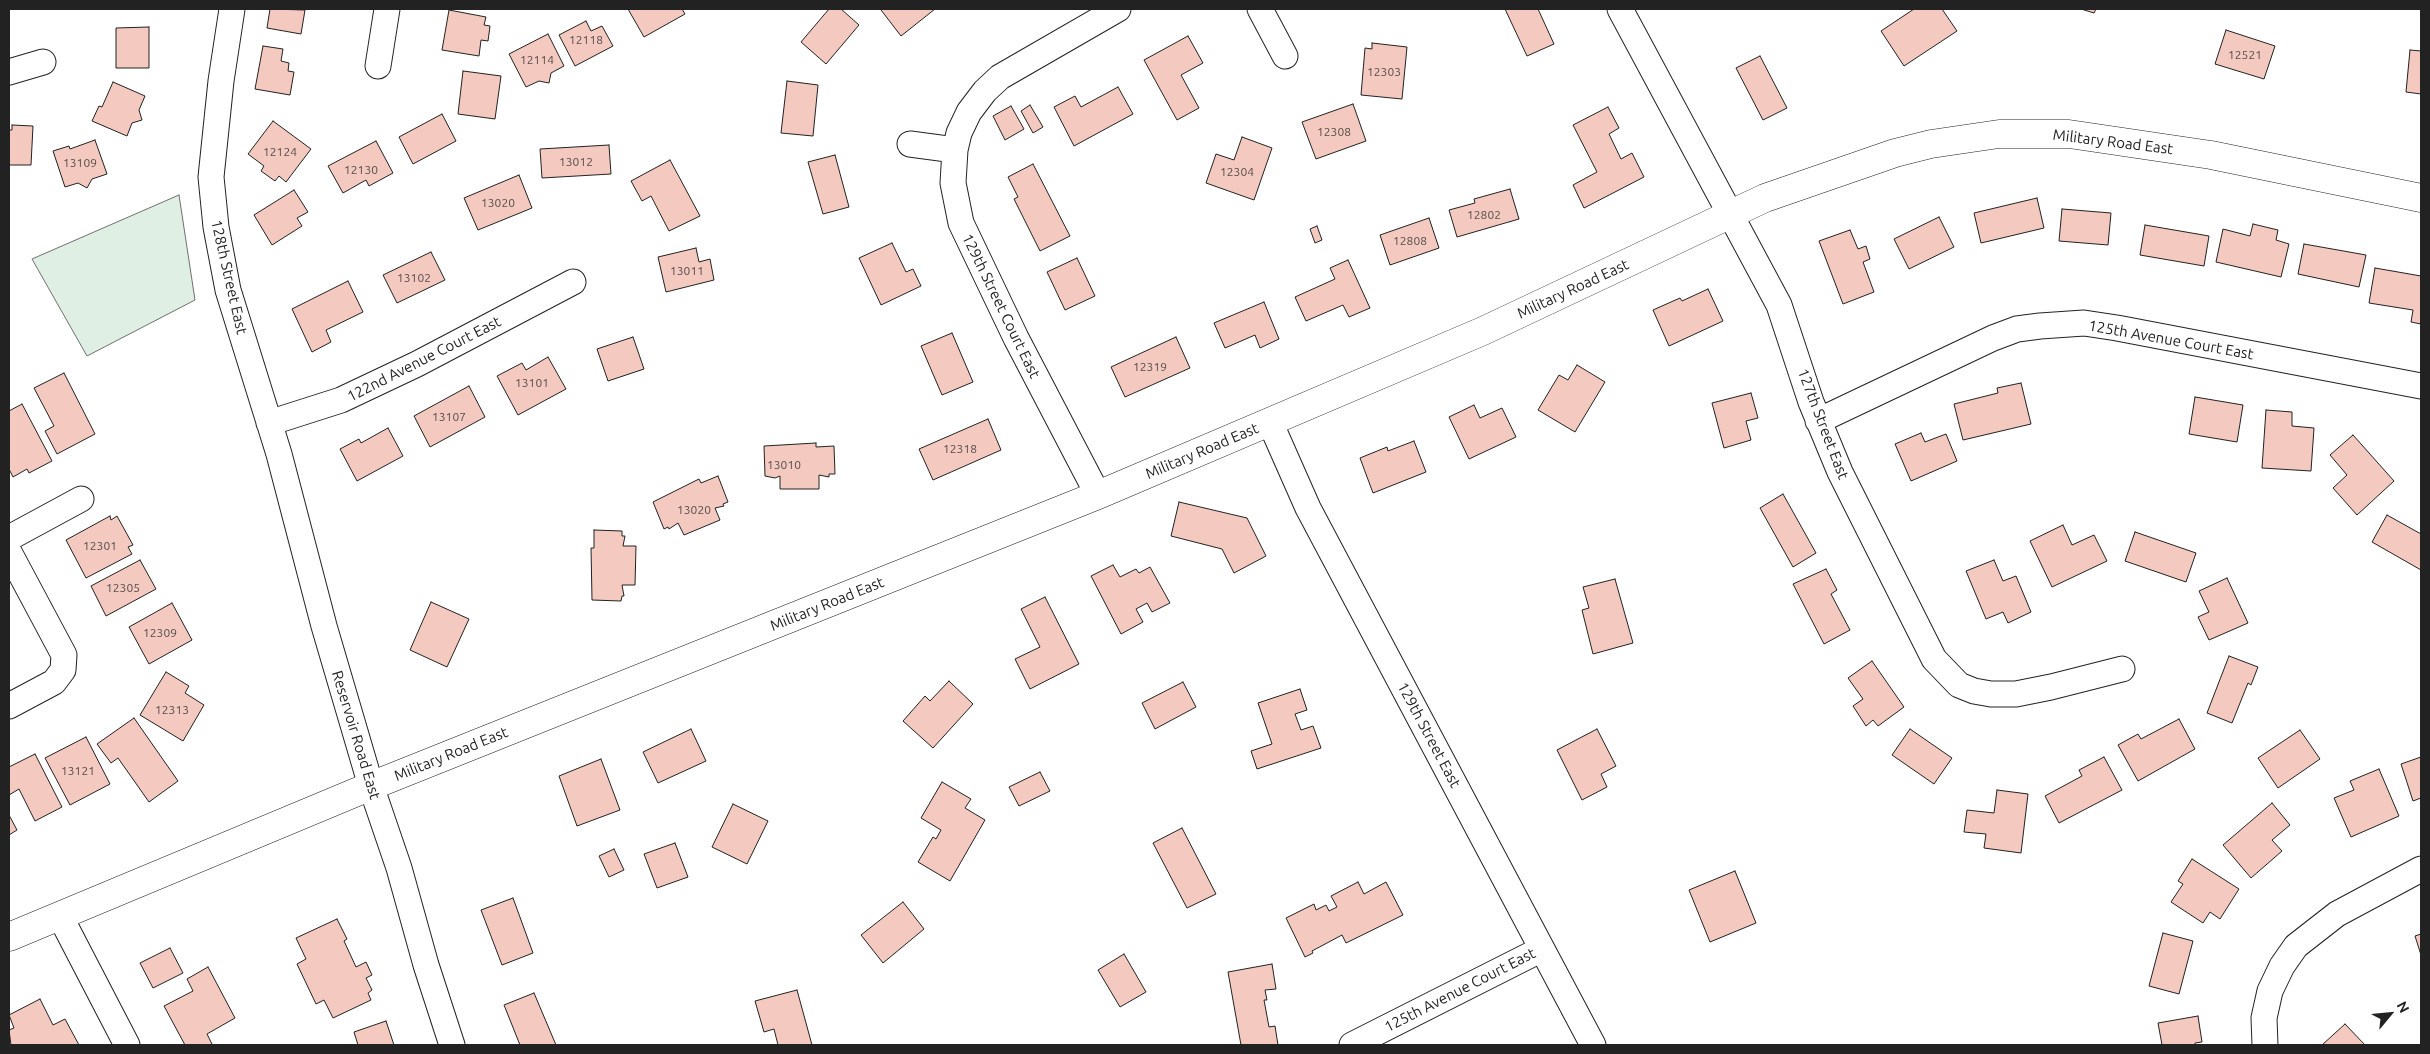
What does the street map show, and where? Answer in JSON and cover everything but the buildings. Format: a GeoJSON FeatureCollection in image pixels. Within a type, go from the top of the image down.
{"type":"FeatureCollection","features":[{"type":"Feature","properties":{"kind":"main road","name":"Military Road East"},"geometry":{"type":"LineString","coordinates":[[9,937],[371,786],[1098,495],[1483,331],[1765,198],[1895,152],[1930,144],[1999,134],[2069,134],[2211,155],[2421,198]]}},
{"type":"Feature","properties":{"kind":"street","name":"128th Street East"},"geometry":{"type":"LineString","coordinates":[[232,9],[213,146],[211,177],[216,227],[228,290],[269,423]]}},
{"type":"Feature","properties":{"kind":"street"},"geometry":{"type":"LineString","coordinates":[[378,66],[387,9]]}},
{"type":"Feature","properties":{"kind":"street"},"geometry":{"type":"LineString","coordinates":[[910,144],[955,150],[959,133],[970,112],[985,91],[1000,77],[1118,9]]}},
{"type":"Feature","properties":{"kind":"street"},"geometry":{"type":"LineString","coordinates":[[1260,9],[1285,56]]}},
{"type":"Feature","properties":{"kind":"street","name":"127th Street East"},"geometry":{"type":"LineString","coordinates":[[1620,9],[1779,305],[1818,421],[1873,542],[1934,659],[1959,684],[1974,691],[1991,694],[2016,694],[2122,669]]}},
{"type":"Feature","properties":{"kind":"street"},"geometry":{"type":"LineString","coordinates":[[9,72],[43,62]]}},
{"type":"Feature","properties":{"kind":"street","name":"129th Street Court East"},"geometry":{"type":"LineString","coordinates":[[955,150],[953,183],[961,224],[1016,338],[1098,495]]}},
{"type":"Feature","properties":{"kind":"street","name":"122nd Avenue Court East"},"geometry":{"type":"LineString","coordinates":[[269,423],[341,400],[418,364],[573,282]]}},
{"type":"Feature","properties":{"kind":"street","name":"125th Avenue Court East"},"geometry":{"type":"LineString","coordinates":[[1818,421],[1993,338],[2017,329],[2084,323],[2421,386]]}},
{"type":"Feature","properties":{"kind":"street","name":"129th Street East"},"geometry":{"type":"LineString","coordinates":[[1270,422],[1308,508],[1593,1045]]}},
{"type":"Feature","properties":{"kind":"street","name":"Reservoir Road East"},"geometry":{"type":"LineString","coordinates":[[269,423],[324,626],[371,786],[452,1045]]}},
{"type":"Feature","properties":{"kind":"street"},"geometry":{"type":"LineString","coordinates":[[9,538],[81,500]]}},
{"type":"Feature","properties":{"kind":"street"},"geometry":{"type":"LineString","coordinates":[[9,552],[64,655],[63,670],[54,682],[9,706]]}},
{"type":"Feature","properties":{"kind":"street"},"geometry":{"type":"LineString","coordinates":[[2265,1045],[2264,1018],[2270,991],[2282,966],[2296,946],[2337,914],[2421,869]]}},
{"type":"Feature","properties":{"kind":"street"},"geometry":{"type":"LineString","coordinates":[[60,916],[127,1045]]}},
{"type":"Feature","properties":{"kind":"street","name":"125th Avenue Court East"},"geometry":{"type":"LineString","coordinates":[[1352,1045],[1542,949]]}},
{"type":"Feature","properties":{"kind":"green space"},"geometry":{"type":"Polygon","coordinates":[[[179,195],[195,300],[87,356],[32,259],[179,195]]]}}]}
